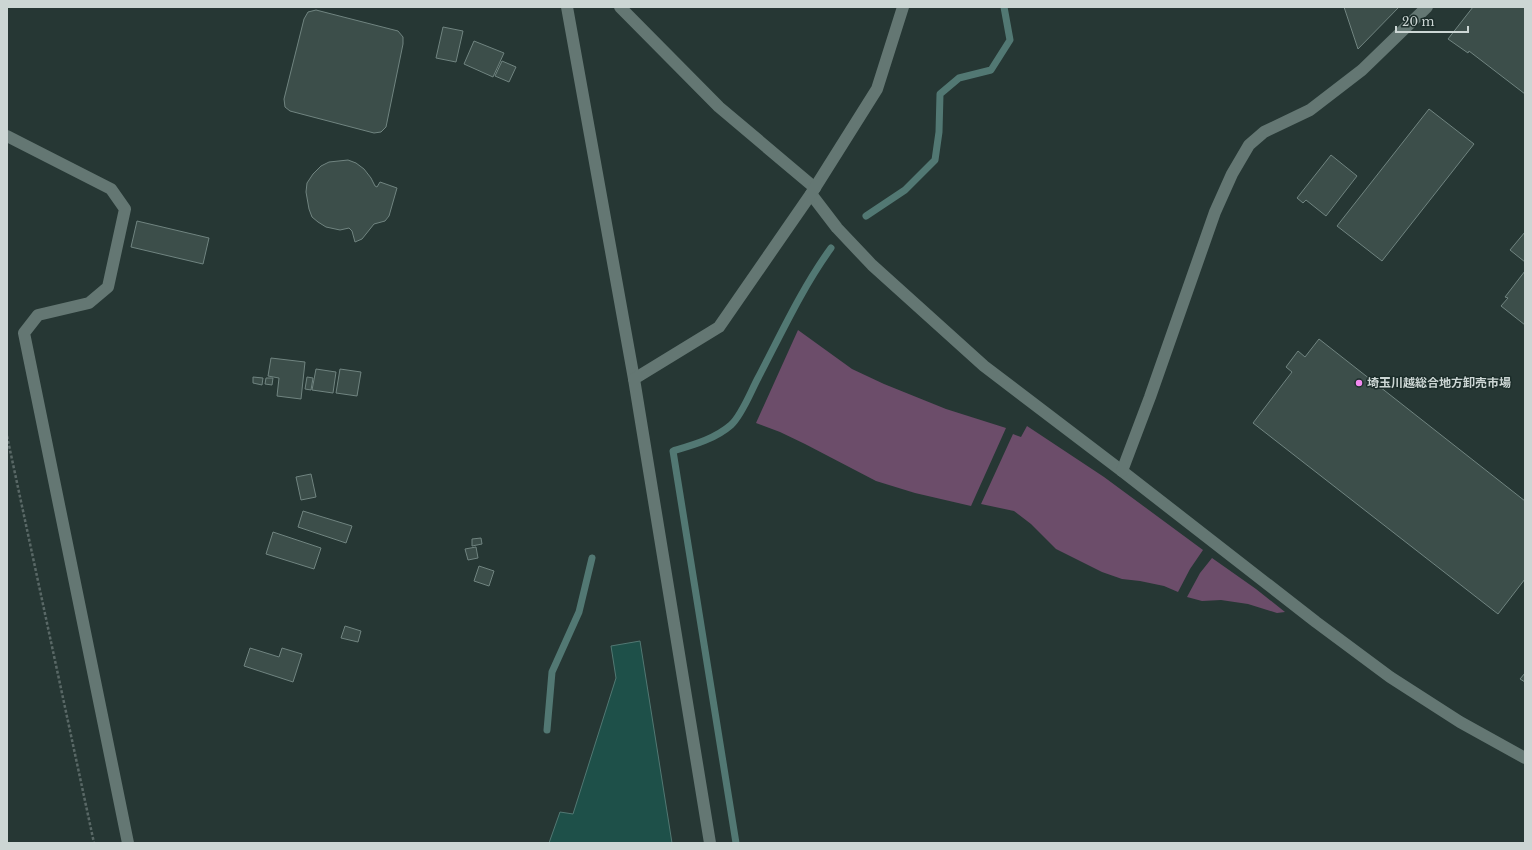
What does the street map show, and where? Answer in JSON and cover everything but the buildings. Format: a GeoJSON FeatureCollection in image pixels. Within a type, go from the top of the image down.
{"type":"FeatureCollection","features":[{"type":"Feature","properties":{"kind":"street"},"geometry":{"type":"LineString","coordinates":[[567,7],[634,379],[710,843]]}},
{"type":"Feature","properties":{"kind":"street"},"geometry":{"type":"LineString","coordinates":[[620,7],[718,107],[813,191],[837,228],[872,265],[984,366],[1316,622],[1390,677],[1460,722],[1525,758]]}},
{"type":"Feature","properties":{"kind":"street"},"geometry":{"type":"LineString","coordinates":[[634,379],[719,327],[813,191],[877,89],[903,7]]}},
{"type":"Feature","properties":{"kind":"street"},"geometry":{"type":"LineString","coordinates":[[1122,471],[1150,397],[1214,212],[1232,174],[1249,145],[1264,132],[1310,110],[1362,70],[1427,7]]}},
{"type":"Feature","properties":{"kind":"street"},"geometry":{"type":"LineString","coordinates":[[7,136],[111,189],[125,209],[108,287],[89,303],[38,315],[24,334],[128,843]]}},
{"type":"Feature","properties":{"kind":"path"},"geometry":{"type":"LineString","coordinates":[[7,436],[94,843]]}},
{"type":"Feature","properties":{"kind":"shaded area"},"geometry":{"type":"Polygon","coordinates":[[[798,330],[852,369],[884,384],[946,409],[1006,428],[971,506],[915,493],[876,481],[805,444],[756,423],[798,330]]]}},
{"type":"Feature","properties":{"kind":"shaded area"},"geometry":{"type":"Polygon","coordinates":[[[1027,426],[1104,477],[1203,550],[1190,569],[1178,592],[1164,586],[1122,579],[1102,572],[1056,549],[1031,524],[1014,511],[981,504],[1013,434],[1021,437],[1027,426]]]}},
{"type":"Feature","properties":{"kind":"shaded area"},"geometry":{"type":"Polygon","coordinates":[[[1212,558],[1256,589],[1285,612],[1277,613],[1248,604],[1221,600],[1202,601],[1187,597],[1200,573],[1212,558]]]}},
{"type":"Feature","properties":{"kind":"shaded area"},"geometry":{"type":"Polygon","coordinates":[[[640,641],[672,843],[549,843],[560,812],[573,814],[616,678],[611,646],[640,641]]]}},
{"type":"Feature","properties":{"kind":"waterway"},"geometry":{"type":"LineString","coordinates":[[866,216],[905,190],[935,160],[939,132],[940,94],[959,78],[991,70],[1010,40],[1004,7]]}},
{"type":"Feature","properties":{"kind":"waterway"},"geometry":{"type":"LineString","coordinates":[[736,843],[673,451],[711,438],[725,430],[735,421],[746,403],[801,295],[820,263],[831,248]]}},
{"type":"Feature","properties":{"kind":"waterway"},"geometry":{"type":"LineString","coordinates":[[547,730],[552,672],[579,612],[592,558]]}},
{"type":"Feature","properties":{"kind":"place","name":"埼玉川越総合地方卸売市場"},"geometry":{"type":"Point","coordinates":[1359,383]}}]}
